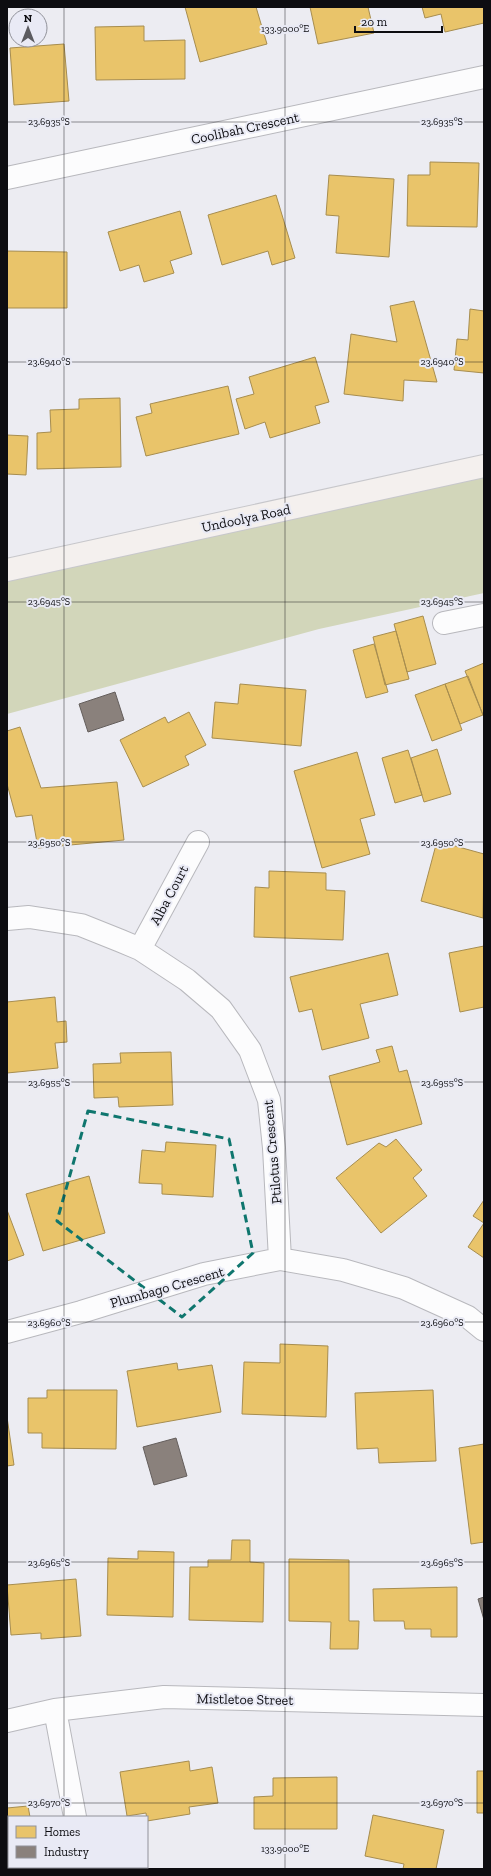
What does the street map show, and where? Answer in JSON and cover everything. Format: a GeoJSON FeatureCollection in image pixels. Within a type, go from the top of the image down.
{"type":"FeatureCollection","features":[{"type":"Feature","properties":{"kind":"main road","name":"Undoolya Road"},"geometry":{"type":"LineString","coordinates":[[7,570],[484,466]]}},
{"type":"Feature","properties":{"kind":"street","name":"Coolibah Crescent"},"geometry":{"type":"LineString","coordinates":[[7,178],[484,78]]}},
{"type":"Feature","properties":{"kind":"street"},"geometry":{"type":"LineString","coordinates":[[444,623],[484,614]]}},
{"type":"Feature","properties":{"kind":"street","name":"Alba Court"},"geometry":{"type":"LineString","coordinates":[[140,949],[198,842]]}},
{"type":"Feature","properties":{"kind":"street","name":"Ptilotus Crescent"},"geometry":{"type":"LineString","coordinates":[[7,919],[29,917],[81,925],[140,949],[187,980],[221,1009],[250,1050],[269,1100],[274,1148],[280,1259]]}},
{"type":"Feature","properties":{"kind":"street","name":"Plumbago Crescent"},"geometry":{"type":"LineString","coordinates":[[7,1332],[82,1312],[204,1274],[280,1259],[343,1270],[404,1288],[468,1318],[484,1330]]}},
{"type":"Feature","properties":{"kind":"street","name":"Mistletoe Street"},"geometry":{"type":"LineString","coordinates":[[7,1721],[54,1710],[164,1697],[484,1705]]}},
{"type":"Feature","properties":{"kind":"street"},"geometry":{"type":"LineString","coordinates":[[54,1710],[75,1816]]}},
{"type":"Feature","properties":{"kind":"highlighted area"},"geometry":{"type":"Polygon","coordinates":[[[88,1111],[229,1139],[253,1253],[182,1317],[57,1221],[88,1111]]]}},
{"type":"Feature","properties":{"kind":"green space"},"geometry":{"type":"Polygon","coordinates":[[[484,466],[484,593],[319,629],[7,714],[7,570],[484,466]]]}},
{"type":"Feature","properties":{"kind":"building: Homes"},"geometry":{"type":"Polygon","coordinates":[[[185,7],[256,7],[267,44],[200,62],[185,7]]]}},
{"type":"Feature","properties":{"kind":"building: Homes"},"geometry":{"type":"Polygon","coordinates":[[[310,7],[368,7],[374,33],[318,44],[310,7]]]}},
{"type":"Feature","properties":{"kind":"building: Homes"},"geometry":{"type":"Polygon","coordinates":[[[422,7],[484,7],[484,23],[445,32],[441,14],[425,18],[422,7]]]}},
{"type":"Feature","properties":{"kind":"building: Homes"},"geometry":{"type":"Polygon","coordinates":[[[144,26],[144,41],[185,40],[185,79],[96,80],[95,27],[144,26]]]}},
{"type":"Feature","properties":{"kind":"building: Homes"},"geometry":{"type":"Polygon","coordinates":[[[64,44],[69,101],[14,105],[10,48],[48,48],[48,45],[64,44]]]}},
{"type":"Feature","properties":{"kind":"building: Homes"},"geometry":{"type":"Polygon","coordinates":[[[430,162],[479,163],[477,227],[407,226],[408,175],[430,175],[430,162]]]}},
{"type":"Feature","properties":{"kind":"building: Homes"},"geometry":{"type":"Polygon","coordinates":[[[329,175],[394,179],[389,257],[336,253],[339,216],[326,215],[329,175]]]}},
{"type":"Feature","properties":{"kind":"building: Homes"},"geometry":{"type":"Polygon","coordinates":[[[276,195],[295,258],[272,265],[268,251],[222,265],[208,215],[276,195]]]}},
{"type":"Feature","properties":{"kind":"building: Homes"},"geometry":{"type":"Polygon","coordinates":[[[180,211],[192,254],[170,261],[174,273],[144,282],[139,265],[120,271],[108,232],[180,211]]]}},
{"type":"Feature","properties":{"kind":"building: Homes"},"geometry":{"type":"Polygon","coordinates":[[[7,251],[67,252],[67,308],[7,308],[7,251]]]}},
{"type":"Feature","properties":{"kind":"building: Homes"},"geometry":{"type":"Polygon","coordinates":[[[414,301],[437,382],[404,380],[403,401],[344,394],[351,334],[397,342],[390,306],[414,301]]]}},
{"type":"Feature","properties":{"kind":"building: Homes"},"geometry":{"type":"Polygon","coordinates":[[[470,309],[484,311],[484,373],[454,370],[457,339],[468,340],[470,309]]]}},
{"type":"Feature","properties":{"kind":"building: Homes"},"geometry":{"type":"Polygon","coordinates":[[[315,357],[329,402],[315,406],[320,423],[270,438],[265,422],[245,429],[236,399],[254,394],[249,377],[315,357]]]}},
{"type":"Feature","properties":{"kind":"building: Homes"},"geometry":{"type":"Polygon","coordinates":[[[228,386],[239,434],[146,456],[136,417],[152,413],[150,404],[228,386]]]}},
{"type":"Feature","properties":{"kind":"building: Homes"},"geometry":{"type":"Polygon","coordinates":[[[120,398],[121,467],[37,469],[37,433],[51,432],[50,410],[79,409],[79,399],[120,398]]]}},
{"type":"Feature","properties":{"kind":"building: Homes"},"geometry":{"type":"Polygon","coordinates":[[[7,435],[28,436],[26,475],[7,474],[7,435]]]}},
{"type":"Feature","properties":{"kind":"building: Homes"},"geometry":{"type":"Polygon","coordinates":[[[423,616],[436,664],[407,672],[394,624],[423,616]]]}},
{"type":"Feature","properties":{"kind":"building: Homes"},"geometry":{"type":"Polygon","coordinates":[[[396,631],[409,679],[385,685],[373,637],[396,631]]]}},
{"type":"Feature","properties":{"kind":"building: Homes"},"geometry":{"type":"Polygon","coordinates":[[[374,644],[388,692],[366,698],[353,650],[374,644]]]}},
{"type":"Feature","properties":{"kind":"building: Homes"},"geometry":{"type":"Polygon","coordinates":[[[484,663],[484,715],[483,715],[465,671],[484,663]]]}},
{"type":"Feature","properties":{"kind":"building: Homes"},"geometry":{"type":"Polygon","coordinates":[[[468,676],[483,715],[460,724],[445,684],[468,676]]]}},
{"type":"Feature","properties":{"kind":"building: Homes"},"geometry":{"type":"Polygon","coordinates":[[[240,684],[306,690],[301,746],[212,738],[215,702],[238,704],[240,684]]]}},
{"type":"Feature","properties":{"kind":"building: Homes"},"geometry":{"type":"Polygon","coordinates":[[[445,684],[462,730],[432,741],[415,695],[445,684]]]}},
{"type":"Feature","properties":{"kind":"building: Homes"},"geometry":{"type":"Polygon","coordinates":[[[189,712],[206,745],[185,756],[189,765],[143,787],[120,740],[165,717],[168,723],[189,712]]]}},
{"type":"Feature","properties":{"kind":"building: Homes"},"geometry":{"type":"Polygon","coordinates":[[[20,727],[41,788],[117,782],[124,840],[38,848],[32,815],[16,817],[7,784],[7,731],[20,727]]]}},
{"type":"Feature","properties":{"kind":"building: Homes"},"geometry":{"type":"Polygon","coordinates":[[[437,749],[451,794],[424,802],[411,758],[437,749]]]}},
{"type":"Feature","properties":{"kind":"building: Homes"},"geometry":{"type":"Polygon","coordinates":[[[408,750],[422,795],[395,803],[382,758],[408,750]]]}},
{"type":"Feature","properties":{"kind":"building: Homes"},"geometry":{"type":"Polygon","coordinates":[[[357,752],[375,815],[360,819],[370,854],[322,868],[294,771],[357,752]]]}},
{"type":"Feature","properties":{"kind":"building: Homes"},"geometry":{"type":"Polygon","coordinates":[[[437,841],[484,854],[483,918],[421,901],[437,841]]]}},
{"type":"Feature","properties":{"kind":"building: Homes"},"geometry":{"type":"Polygon","coordinates":[[[269,871],[326,873],[326,890],[345,891],[343,940],[254,937],[255,887],[269,888],[269,871]]]}},
{"type":"Feature","properties":{"kind":"building: Homes"},"geometry":{"type":"Polygon","coordinates":[[[484,946],[484,1007],[460,1012],[449,953],[484,946]]]}},
{"type":"Feature","properties":{"kind":"building: Homes"},"geometry":{"type":"Polygon","coordinates":[[[388,953],[398,995],[360,1004],[369,1038],[322,1050],[312,1009],[299,1012],[290,977],[388,953]]]}},
{"type":"Feature","properties":{"kind":"building: Homes"},"geometry":{"type":"Polygon","coordinates":[[[55,997],[57,1022],[66,1021],[67,1042],[55,1043],[58,1068],[7,1073],[7,1002],[55,997]]]}},
{"type":"Feature","properties":{"kind":"building: Homes"},"geometry":{"type":"Polygon","coordinates":[[[392,1046],[399,1072],[407,1070],[422,1124],[347,1145],[329,1076],[380,1062],[376,1050],[392,1046]]]}},
{"type":"Feature","properties":{"kind":"building: Homes"},"geometry":{"type":"Polygon","coordinates":[[[171,1052],[173,1105],[119,1107],[118,1097],[94,1098],[93,1064],[121,1063],[120,1053],[171,1052]]]}},
{"type":"Feature","properties":{"kind":"building: Homes"},"geometry":{"type":"Polygon","coordinates":[[[396,1139],[422,1170],[413,1178],[427,1196],[381,1233],[336,1178],[379,1143],[386,1147],[396,1139]]]}},
{"type":"Feature","properties":{"kind":"building: Homes"},"geometry":{"type":"Polygon","coordinates":[[[166,1142],[216,1145],[213,1197],[162,1194],[162,1184],[139,1183],[142,1150],[165,1152],[166,1142]]]}},
{"type":"Feature","properties":{"kind":"building: Homes"},"geometry":{"type":"Polygon","coordinates":[[[89,1176],[105,1233],[43,1251],[26,1194],[89,1176]]]}},
{"type":"Feature","properties":{"kind":"building: Homes"},"geometry":{"type":"Polygon","coordinates":[[[484,1200],[484,1223],[473,1216],[484,1200]]]}},
{"type":"Feature","properties":{"kind":"building: Homes"},"geometry":{"type":"Polygon","coordinates":[[[7,1210],[24,1255],[7,1261],[7,1210]]]}},
{"type":"Feature","properties":{"kind":"building: Homes"},"geometry":{"type":"Polygon","coordinates":[[[484,1223],[484,1258],[468,1247],[484,1223]]]}},
{"type":"Feature","properties":{"kind":"building: Homes"},"geometry":{"type":"Polygon","coordinates":[[[280,1344],[328,1346],[326,1417],[242,1414],[244,1362],[280,1363],[280,1344]]]}},
{"type":"Feature","properties":{"kind":"building: Homes"},"geometry":{"type":"Polygon","coordinates":[[[177,1363],[178,1370],[212,1365],[221,1412],[137,1427],[127,1371],[177,1363]]]}},
{"type":"Feature","properties":{"kind":"building: Homes"},"geometry":{"type":"Polygon","coordinates":[[[47,1390],[117,1390],[116,1449],[42,1448],[42,1433],[28,1433],[28,1398],[47,1398],[47,1390]]]}},
{"type":"Feature","properties":{"kind":"building: Homes"},"geometry":{"type":"Polygon","coordinates":[[[433,1390],[436,1461],[379,1463],[378,1448],[357,1449],[355,1393],[433,1390]]]}},
{"type":"Feature","properties":{"kind":"building: Homes"},"geometry":{"type":"Polygon","coordinates":[[[7,1417],[14,1465],[7,1466],[7,1417]]]}},
{"type":"Feature","properties":{"kind":"building: Homes"},"geometry":{"type":"Polygon","coordinates":[[[484,1444],[484,1542],[471,1544],[459,1448],[484,1444]]]}},
{"type":"Feature","properties":{"kind":"building: Homes"},"geometry":{"type":"Polygon","coordinates":[[[232,1540],[250,1540],[250,1562],[264,1563],[263,1622],[189,1620],[190,1567],[208,1567],[208,1560],[231,1560],[232,1540]]]}},
{"type":"Feature","properties":{"kind":"building: Homes"},"geometry":{"type":"Polygon","coordinates":[[[138,1551],[174,1552],[173,1617],[107,1615],[108,1558],[138,1559],[138,1551]]]}},
{"type":"Feature","properties":{"kind":"building: Homes"},"geometry":{"type":"Polygon","coordinates":[[[289,1559],[349,1560],[349,1621],[359,1621],[358,1649],[330,1649],[331,1622],[289,1621],[289,1559]]]}},
{"type":"Feature","properties":{"kind":"building: Homes"},"geometry":{"type":"Polygon","coordinates":[[[76,1579],[81,1636],[41,1639],[41,1633],[11,1635],[7,1585],[76,1579]]]}},
{"type":"Feature","properties":{"kind":"building: Homes"},"geometry":{"type":"Polygon","coordinates":[[[457,1587],[457,1637],[431,1637],[431,1629],[405,1629],[404,1621],[374,1621],[373,1589],[457,1587]]]}},
{"type":"Feature","properties":{"kind":"building: Homes"},"geometry":{"type":"Polygon","coordinates":[[[189,1761],[190,1771],[212,1767],[218,1803],[189,1807],[190,1814],[148,1821],[146,1813],[127,1816],[120,1772],[189,1761]]]}},
{"type":"Feature","properties":{"kind":"building: Homes"},"geometry":{"type":"Polygon","coordinates":[[[477,1771],[484,1771],[484,1813],[477,1813],[477,1771]]]}},
{"type":"Feature","properties":{"kind":"building: Homes"},"geometry":{"type":"Polygon","coordinates":[[[337,1777],[337,1829],[254,1829],[254,1797],[273,1796],[273,1778],[337,1777]]]}},
{"type":"Feature","properties":{"kind":"building: Homes"},"geometry":{"type":"Polygon","coordinates":[[[28,1806],[30,1816],[8,1816],[8,1847],[7,1847],[7,1808],[28,1806]]]}},
{"type":"Feature","properties":{"kind":"building: Homes"},"geometry":{"type":"Polygon","coordinates":[[[373,1815],[444,1830],[436,1869],[403,1869],[404,1864],[365,1856],[373,1815]]]}},
{"type":"Feature","properties":{"kind":"building: Industry"},"geometry":{"type":"Polygon","coordinates":[[[115,692],[124,720],[88,732],[79,704],[115,692]]]}},
{"type":"Feature","properties":{"kind":"building: Industry"},"geometry":{"type":"Polygon","coordinates":[[[176,1438],[187,1476],[154,1485],[143,1447],[176,1438]]]}},
{"type":"Feature","properties":{"kind":"building: Industry"},"geometry":{"type":"Polygon","coordinates":[[[484,1597],[484,1620],[478,1599],[484,1597]]]}}]}
